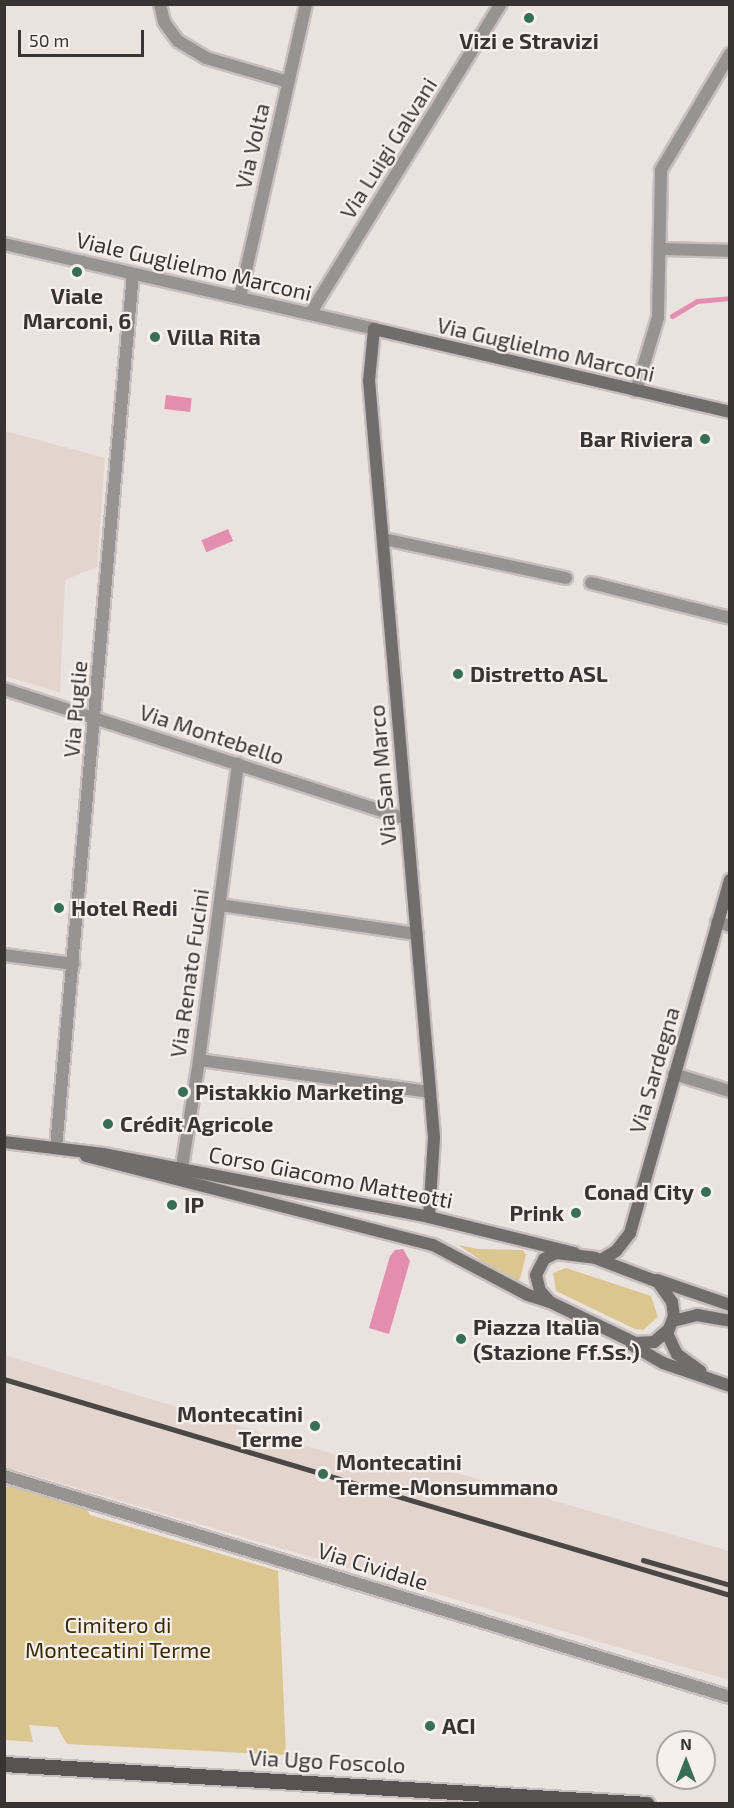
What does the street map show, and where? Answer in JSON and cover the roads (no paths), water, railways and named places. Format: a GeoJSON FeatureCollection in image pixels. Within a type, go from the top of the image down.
{"type":"FeatureCollection","features":[{"type":"Feature","properties":{"kind":"main road","name":"Via Guglielmo Marconi"},"geometry":{"type":"LineString","coordinates":[[374,329],[636,392],[729,410]]}},
{"type":"Feature","properties":{"kind":"main road","name":"Via San Marco"},"geometry":{"type":"LineString","coordinates":[[374,329],[369,381],[430,1092],[434,1174],[429,1217]]}},
{"type":"Feature","properties":{"kind":"main road","name":"Via Sardegna"},"geometry":{"type":"LineString","coordinates":[[601,1260],[616,1251],[630,1233],[674,1074],[723,924],[729,880]]}},
{"type":"Feature","properties":{"kind":"main road","name":"Corso Giacomo Matteotti"},"geometry":{"type":"LineString","coordinates":[[4,1142],[56,1148],[182,1170],[429,1217],[575,1252],[729,1305]]}},
{"type":"Feature","properties":{"kind":"main road","name":"Corso Giacomo Matteotti"},"geometry":{"type":"LineString","coordinates":[[76,1152],[101,1162],[433,1245],[528,1295],[550,1302],[663,1363],[711,1379]]}},
{"type":"Feature","properties":{"kind":"main road"},"geometry":{"type":"LineString","coordinates":[[550,1302],[537,1285],[541,1264],[556,1253],[575,1252]]}},
{"type":"Feature","properties":{"kind":"main road"},"geometry":{"type":"LineString","coordinates":[[622,1339],[647,1344],[666,1333],[673,1321],[668,1295],[652,1278]]}},
{"type":"Feature","properties":{"kind":"main road"},"geometry":{"type":"LineString","coordinates":[[673,1321],[691,1315],[701,1308],[705,1295]]}},
{"type":"Feature","properties":{"kind":"main road"},"geometry":{"type":"LineString","coordinates":[[691,1315],[729,1321]]}},
{"type":"Feature","properties":{"kind":"main road"},"geometry":{"type":"LineString","coordinates":[[666,1333],[680,1357],[711,1379],[729,1386]]}},
{"type":"Feature","properties":{"kind":"main road","name":"Via Ugo Foscolo"},"geometry":{"type":"LineString","coordinates":[[4,1764],[647,1803]]}},
{"type":"Feature","properties":{"kind":"street"},"geometry":{"type":"LineString","coordinates":[[160,4],[164,22],[178,41],[206,58],[288,82]]}},
{"type":"Feature","properties":{"kind":"street","name":"Via Volta"},"geometry":{"type":"LineString","coordinates":[[240,297],[306,4]]}},
{"type":"Feature","properties":{"kind":"street","name":"Via Luigi Galvani"},"geometry":{"type":"LineString","coordinates":[[310,314],[501,4]]}},
{"type":"Feature","properties":{"kind":"street"},"geometry":{"type":"LineString","coordinates":[[636,392],[658,317],[661,170],[729,54]]}},
{"type":"Feature","properties":{"kind":"street","name":"Viale Guglielmo Marconi"},"geometry":{"type":"LineString","coordinates":[[4,244],[374,329]]}},
{"type":"Feature","properties":{"kind":"street"},"geometry":{"type":"LineString","coordinates":[[660,249],[729,251]]}},
{"type":"Feature","properties":{"kind":"street","name":"Via Puglie"},"geometry":{"type":"LineString","coordinates":[[56,1148],[133,274]]}},
{"type":"Feature","properties":{"kind":"street"},"geometry":{"type":"LineString","coordinates":[[384,539],[566,578]]}},
{"type":"Feature","properties":{"kind":"street"},"geometry":{"type":"LineString","coordinates":[[591,583],[729,618]]}},
{"type":"Feature","properties":{"kind":"street","name":"Via Montebello"},"geometry":{"type":"LineString","coordinates":[[4,689],[406,819]]}},
{"type":"Feature","properties":{"kind":"street","name":"Via Renato Fucini"},"geometry":{"type":"LineString","coordinates":[[182,1170],[199,1060],[238,764]]}},
{"type":"Feature","properties":{"kind":"street"},"geometry":{"type":"LineString","coordinates":[[220,905],[417,934]]}},
{"type":"Feature","properties":{"kind":"street"},"geometry":{"type":"LineString","coordinates":[[4,955],[73,964]]}},
{"type":"Feature","properties":{"kind":"street"},"geometry":{"type":"LineString","coordinates":[[199,1060],[430,1092]]}},
{"type":"Feature","properties":{"kind":"street"},"geometry":{"type":"LineString","coordinates":[[674,1074],[729,1091]]}},
{"type":"Feature","properties":{"kind":"street"},"geometry":{"type":"LineString","coordinates":[[169,1179],[182,1170]]}},
{"type":"Feature","properties":{"kind":"street","name":"Via Cividale"},"geometry":{"type":"LineString","coordinates":[[4,1476],[729,1697]]}},
{"type":"Feature","properties":{"kind":"waterway"},"geometry":{"type":"LineString","coordinates":[[672,316],[697,301],[730,298]]}},
{"type":"Feature","properties":{"kind":"railway"},"geometry":{"type":"LineString","coordinates":[[4,1379],[730,1595]]}},
{"type":"Feature","properties":{"kind":"railway"},"geometry":{"type":"LineString","coordinates":[[643,1560],[730,1585]]}},
{"type":"Feature","properties":{"kind":"place","name":"Vizi e Stravizi"},"geometry":{"type":"Point","coordinates":[529,18]}},
{"type":"Feature","properties":{"kind":"place","name":"Viale Marconi, 6"},"geometry":{"type":"Point","coordinates":[77,272]}},
{"type":"Feature","properties":{"kind":"place","name":"Villa Rita"},"geometry":{"type":"Point","coordinates":[155,337]}},
{"type":"Feature","properties":{"kind":"place","name":"Bar Riviera"},"geometry":{"type":"Point","coordinates":[705,439]}},
{"type":"Feature","properties":{"kind":"place","name":"Distretto ASL"},"geometry":{"type":"Point","coordinates":[458,674]}},
{"type":"Feature","properties":{"kind":"place","name":"Hotel Redi"},"geometry":{"type":"Point","coordinates":[59,908]}},
{"type":"Feature","properties":{"kind":"place","name":"Pistakkio Marketing"},"geometry":{"type":"Point","coordinates":[183,1092]}},
{"type":"Feature","properties":{"kind":"place","name":"Crédit Agricole"},"geometry":{"type":"Point","coordinates":[108,1124]}},
{"type":"Feature","properties":{"kind":"place","name":"Conad City"},"geometry":{"type":"Point","coordinates":[706,1192]}},
{"type":"Feature","properties":{"kind":"place","name":"IP"},"geometry":{"type":"Point","coordinates":[172,1205]}},
{"type":"Feature","properties":{"kind":"place","name":"Prink"},"geometry":{"type":"Point","coordinates":[576,1213]}},
{"type":"Feature","properties":{"kind":"place","name":"Piazza Italia (Stazione Ff.Ss.)"},"geometry":{"type":"Point","coordinates":[461,1339]}},
{"type":"Feature","properties":{"kind":"place","name":"Montecatini Terme"},"geometry":{"type":"Point","coordinates":[315,1426]}},
{"type":"Feature","properties":{"kind":"place","name":"Montecatini Terme-Monsummano"},"geometry":{"type":"Point","coordinates":[323,1474]}},
{"type":"Feature","properties":{"kind":"place","name":"ACI"},"geometry":{"type":"Point","coordinates":[430,1726]}},
{"type":"Feature","properties":{"kind":"park label","name":"Cimitero di Montecatini Terme"},"geometry":{"type":"Point","coordinates":[118,1637]}}]}
